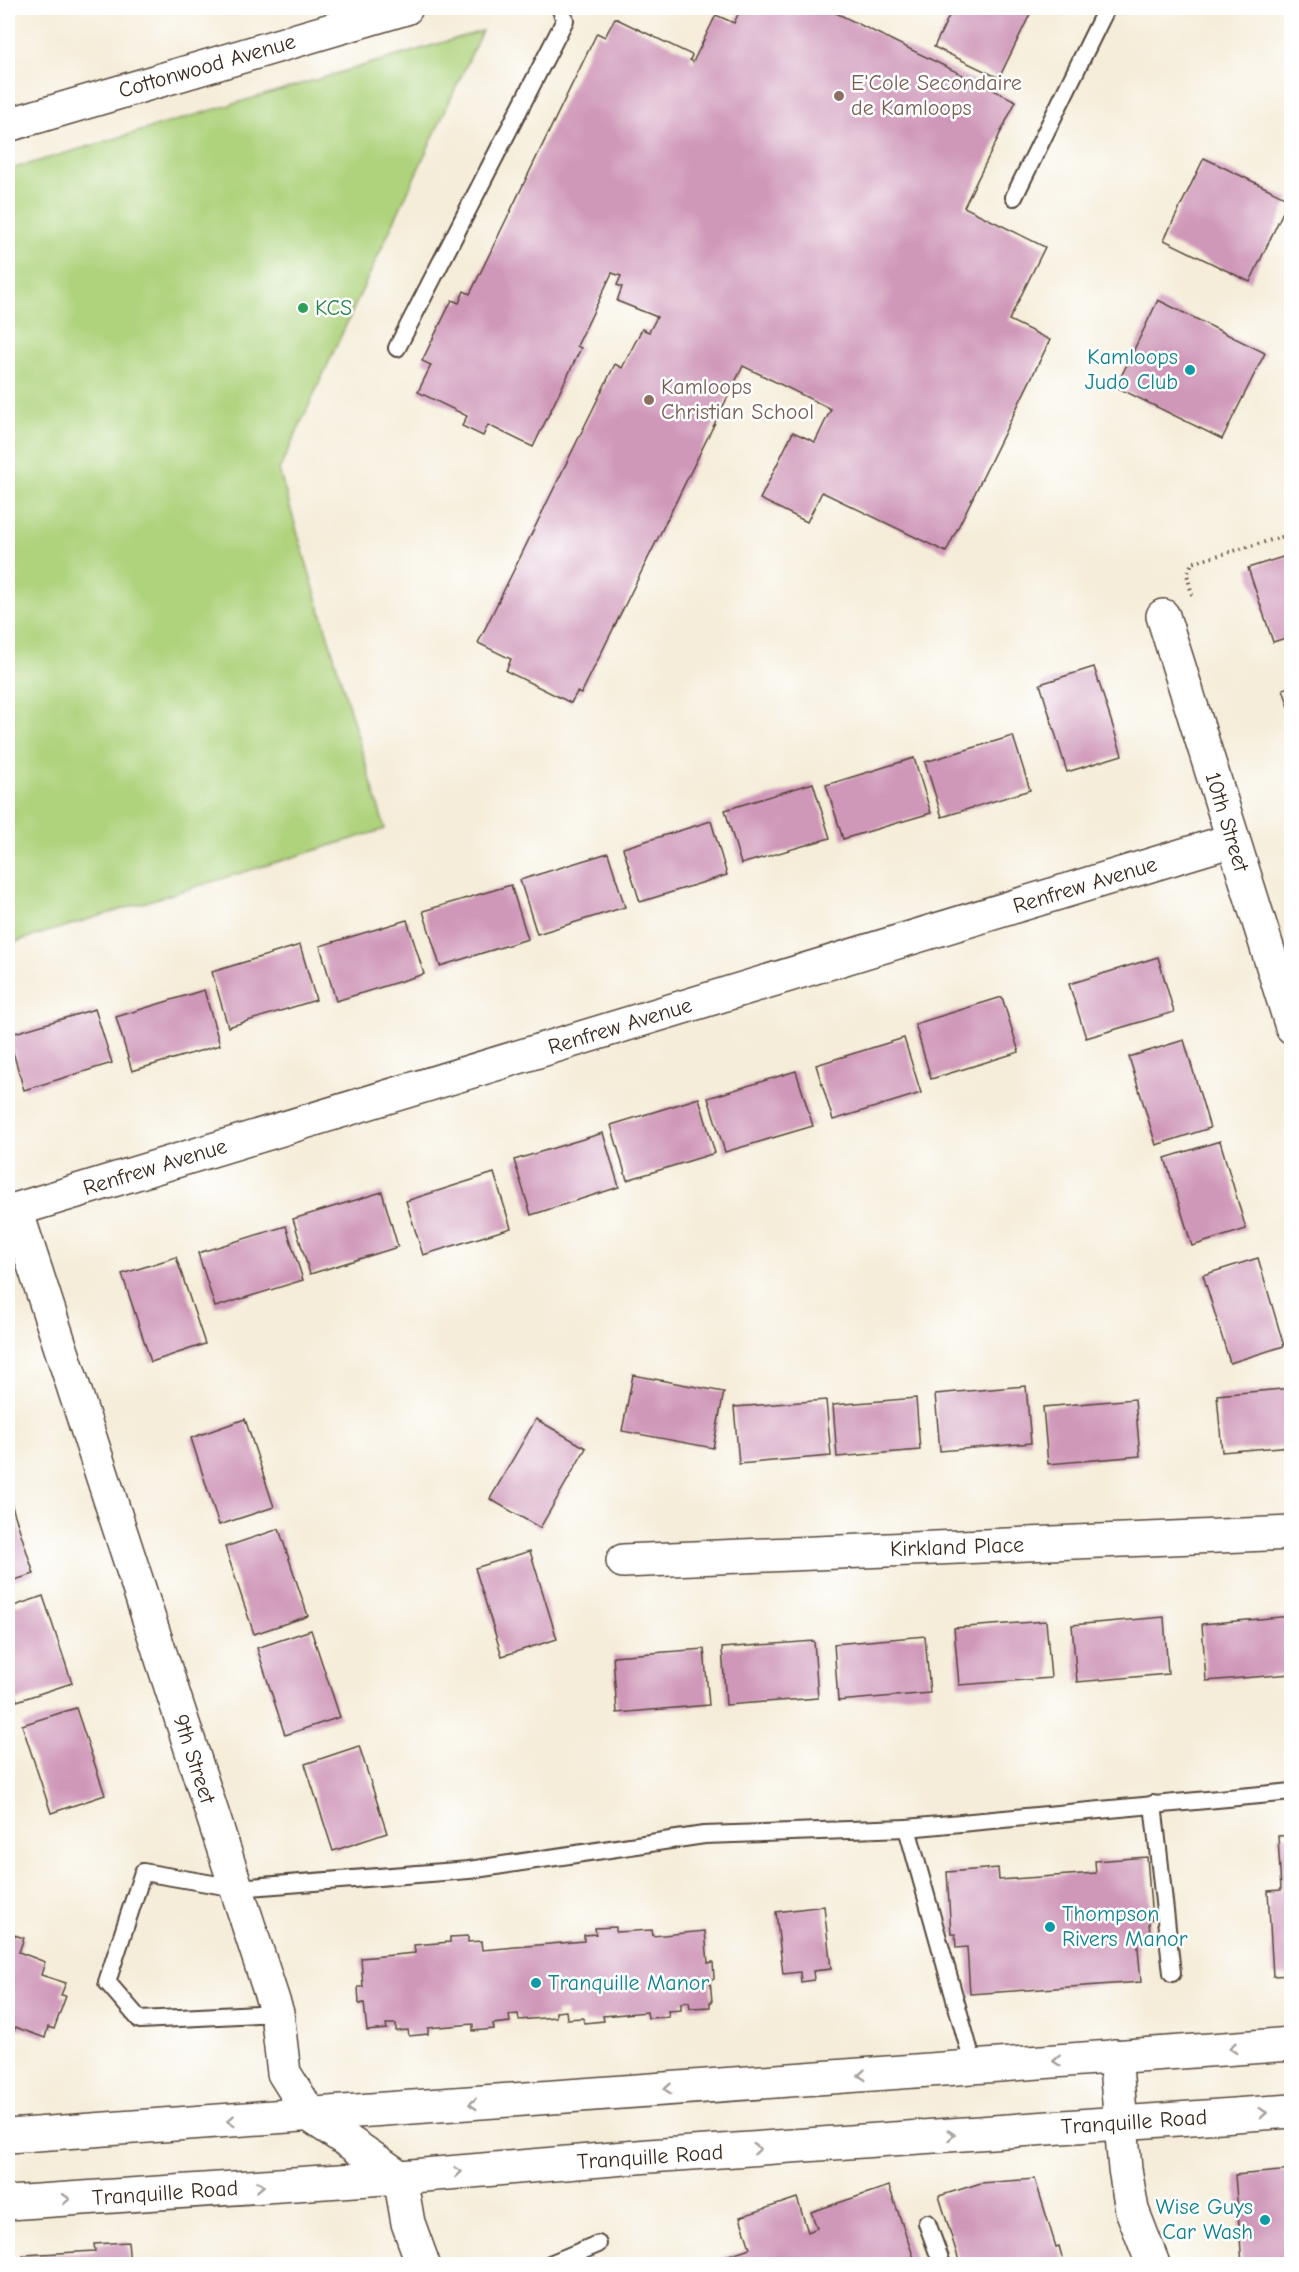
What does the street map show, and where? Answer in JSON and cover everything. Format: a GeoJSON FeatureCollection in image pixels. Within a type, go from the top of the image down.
{"type":"FeatureCollection","features":[{"type":"Feature","properties":{"kind":"street","name":"Cottonwood Avenue"},"geometry":{"type":"LineString","coordinates":[[8,125],[406,8]]}},
{"type":"Feature","properties":{"kind":"street","name":"10th Street"},"geometry":{"type":"LineString","coordinates":[[1163,616],[1292,1027]]}},
{"type":"Feature","properties":{"kind":"street","name":"Renfrew Avenue"},"geometry":{"type":"LineString","coordinates":[[12,1211],[1233,840]]}},
{"type":"Feature","properties":{"kind":"street","name":"9th Street"},"geometry":{"type":"LineString","coordinates":[[12,1211],[277,2013],[284,2073],[311,2116],[400,2177]]}},
{"type":"Feature","properties":{"kind":"street","name":"Kirkland Place"},"geometry":{"type":"LineString","coordinates":[[623,1561],[1292,1533]]}},
{"type":"Feature","properties":{"kind":"street"},"geometry":{"type":"LineString","coordinates":[[8,2136],[1292,2044]]}},
{"type":"Feature","properties":{"kind":"street"},"geometry":{"type":"LineString","coordinates":[[1115,2056],[1125,2169],[1132,2210],[1152,2265]]}},
{"type":"Feature","properties":{"kind":"street","name":"Tranquille Road"},"geometry":{"type":"LineString","coordinates":[[8,2203],[400,2177],[672,2155],[1292,2111]]}},
{"type":"Feature","properties":{"kind":"street"},"geometry":{"type":"LineString","coordinates":[[8,2113],[62,2132]]}},
{"type":"Feature","properties":{"kind":"street"},"geometry":{"type":"LineString","coordinates":[[400,2177],[408,2223],[423,2265]]}},
{"type":"Feature","properties":{"kind":"lane"},"geometry":{"type":"LineString","coordinates":[[397,348],[565,20],[560,8]]}},
{"type":"Feature","properties":{"kind":"lane"},"geometry":{"type":"LineString","coordinates":[[1014,198],[1105,11],[1102,8]]}},
{"type":"Feature","properties":{"kind":"lane"},"geometry":{"type":"LineString","coordinates":[[277,2013],[140,2020],[107,1982],[143,1872],[236,1888],[469,1870],[704,1835],[907,1828],[1292,1792]]}},
{"type":"Feature","properties":{"kind":"lane"},"geometry":{"type":"LineString","coordinates":[[1153,1804],[1172,1973]]}},
{"type":"Feature","properties":{"kind":"lane"},"geometry":{"type":"LineString","coordinates":[[907,1828],[974,2067]]}},
{"type":"Feature","properties":{"kind":"lane"},"geometry":{"type":"LineString","coordinates":[[927,2223],[942,2265]]}},
{"type":"Feature","properties":{"kind":"lane"},"geometry":{"type":"LineString","coordinates":[[550,2265],[598,2244]]}},
{"type":"Feature","properties":{"kind":"path"},"geometry":{"type":"LineString","coordinates":[[1163,616],[1195,606],[1187,574],[1192,563],[1292,534]]}},
{"type":"Feature","properties":{"kind":"green space"},"geometry":{"type":"Polygon","coordinates":[[[482,31],[279,470],[385,829],[8,944],[8,170],[482,31]]]}},
{"type":"Feature","properties":{"kind":"building","name":"Kamloops Christian School"},"geometry":{"type":"Polygon","coordinates":[[[741,8],[826,8],[1016,101],[964,207],[1045,247],[1009,320],[1050,340],[946,552],[822,492],[807,522],[760,499],[793,432],[815,442],[831,409],[743,366],[581,694],[577,692],[571,703],[506,671],[511,659],[478,643],[615,364],[622,368],[642,329],[649,332],[657,317],[617,301],[622,287],[617,285],[621,276],[612,273],[577,346],[581,348],[533,447],[488,425],[483,436],[462,426],[467,416],[418,392],[431,365],[422,361],[452,300],[459,303],[464,291],[470,294],[597,33],[605,37],[615,18],[692,55],[690,60],[693,62],[716,15],[734,23],[741,8]]]}},
{"type":"Feature","properties":{"kind":"building"},"geometry":{"type":"Polygon","coordinates":[[[953,8],[1033,8],[999,78],[934,47],[953,8]]]}},
{"type":"Feature","properties":{"kind":"building"},"geometry":{"type":"Polygon","coordinates":[[[1204,158],[1289,199],[1250,282],[1164,240],[1204,158]]]}},
{"type":"Feature","properties":{"kind":"building","name":"Kamloops Judo Club"},"geometry":{"type":"Polygon","coordinates":[[[1158,300],[1265,353],[1222,439],[1116,387],[1158,300]]]}},
{"type":"Feature","properties":{"kind":"building"},"geometry":{"type":"Polygon","coordinates":[[[1292,554],[1292,636],[1273,642],[1248,568],[1292,554]]]}},
{"type":"Feature","properties":{"kind":"building"},"geometry":{"type":"Polygon","coordinates":[[[1094,667],[1122,755],[1067,772],[1040,684],[1094,667]]]}},
{"type":"Feature","properties":{"kind":"building"},"geometry":{"type":"Polygon","coordinates":[[[1292,686],[1292,713],[1291,713],[1283,689],[1292,686]]]}},
{"type":"Feature","properties":{"kind":"building"},"geometry":{"type":"Polygon","coordinates":[[[1013,736],[1030,790],[942,817],[925,762],[1013,736]]]}},
{"type":"Feature","properties":{"kind":"building"},"geometry":{"type":"Polygon","coordinates":[[[914,758],[931,813],[843,839],[826,785],[914,758]]]}},
{"type":"Feature","properties":{"kind":"building"},"geometry":{"type":"Polygon","coordinates":[[[813,783],[830,838],[741,864],[725,810],[813,783]]]}},
{"type":"Feature","properties":{"kind":"building"},"geometry":{"type":"Polygon","coordinates":[[[711,821],[727,875],[640,902],[623,848],[711,821]]]}},
{"type":"Feature","properties":{"kind":"building"},"geometry":{"type":"Polygon","coordinates":[[[608,853],[625,907],[537,934],[520,880],[608,853]]]}},
{"type":"Feature","properties":{"kind":"building"},"geometry":{"type":"Polygon","coordinates":[[[511,885],[528,939],[440,966],[423,911],[511,885]]]}},
{"type":"Feature","properties":{"kind":"building"},"geometry":{"type":"Polygon","coordinates":[[[407,920],[424,974],[336,1001],[320,946],[407,920]]]}},
{"type":"Feature","properties":{"kind":"building"},"geometry":{"type":"Polygon","coordinates":[[[300,945],[316,1000],[228,1027],[212,972],[300,945]]]}},
{"type":"Feature","properties":{"kind":"building"},"geometry":{"type":"Polygon","coordinates":[[[1158,957],[1174,1012],[1086,1038],[1069,984],[1158,957]]]}},
{"type":"Feature","properties":{"kind":"building"},"geometry":{"type":"Polygon","coordinates":[[[204,990],[220,1045],[132,1071],[116,1017],[204,990]]]}},
{"type":"Feature","properties":{"kind":"building"},"geometry":{"type":"Polygon","coordinates":[[[1002,997],[1019,1052],[931,1079],[915,1024],[1002,997]]]}},
{"type":"Feature","properties":{"kind":"building"},"geometry":{"type":"Polygon","coordinates":[[[95,1009],[112,1063],[24,1090],[8,1035],[95,1009]]]}},
{"type":"Feature","properties":{"kind":"building"},"geometry":{"type":"Polygon","coordinates":[[[904,1038],[921,1093],[833,1120],[816,1065],[904,1038]]]}},
{"type":"Feature","properties":{"kind":"building"},"geometry":{"type":"Polygon","coordinates":[[[1184,1040],[1210,1128],[1156,1145],[1129,1057],[1184,1040]]]}},
{"type":"Feature","properties":{"kind":"building"},"geometry":{"type":"Polygon","coordinates":[[[796,1071],[813,1126],[725,1152],[708,1098],[796,1071]]]}},
{"type":"Feature","properties":{"kind":"building"},"geometry":{"type":"Polygon","coordinates":[[[699,1098],[715,1153],[627,1180],[611,1125],[699,1098]]]}},
{"type":"Feature","properties":{"kind":"building"},"geometry":{"type":"Polygon","coordinates":[[[603,1133],[619,1187],[531,1215],[514,1160],[603,1133]]]}},
{"type":"Feature","properties":{"kind":"building"},"geometry":{"type":"Polygon","coordinates":[[[1220,1141],[1246,1229],[1192,1246],[1165,1158],[1220,1141]]]}},
{"type":"Feature","properties":{"kind":"building"},"geometry":{"type":"Polygon","coordinates":[[[494,1173],[511,1228],[423,1255],[406,1201],[494,1173]]]}},
{"type":"Feature","properties":{"kind":"building"},"geometry":{"type":"Polygon","coordinates":[[[382,1192],[398,1247],[310,1274],[293,1219],[382,1192]]]}},
{"type":"Feature","properties":{"kind":"building"},"geometry":{"type":"Polygon","coordinates":[[[286,1226],[303,1280],[215,1307],[198,1253],[286,1226]]]}},
{"type":"Feature","properties":{"kind":"building"},"geometry":{"type":"Polygon","coordinates":[[[176,1257],[205,1344],[151,1362],[122,1274],[176,1257]]]}},
{"type":"Feature","properties":{"kind":"building"},"geometry":{"type":"Polygon","coordinates":[[[1258,1258],[1284,1346],[1230,1363],[1203,1275],[1258,1258]]]}},
{"type":"Feature","properties":{"kind":"building"},"geometry":{"type":"Polygon","coordinates":[[[633,1375],[724,1392],[713,1448],[622,1431],[633,1375]]]}},
{"type":"Feature","properties":{"kind":"building"},"geometry":{"type":"Polygon","coordinates":[[[1026,1386],[1031,1443],[940,1451],[935,1394],[1026,1386]]]}},
{"type":"Feature","properties":{"kind":"building"},"geometry":{"type":"Polygon","coordinates":[[[1292,1388],[1292,1446],[1222,1452],[1217,1395],[1292,1388]]]}},
{"type":"Feature","properties":{"kind":"building"},"geometry":{"type":"Polygon","coordinates":[[[916,1398],[920,1450],[837,1457],[833,1405],[916,1398]]]}},
{"type":"Feature","properties":{"kind":"building"},"geometry":{"type":"Polygon","coordinates":[[[1135,1399],[1140,1456],[1048,1464],[1043,1407],[1135,1399]]]}},
{"type":"Feature","properties":{"kind":"building"},"geometry":{"type":"Polygon","coordinates":[[[826,1400],[831,1456],[739,1464],[734,1407],[826,1400]]]}},
{"type":"Feature","properties":{"kind":"building"},"geometry":{"type":"Polygon","coordinates":[[[245,1419],[274,1507],[219,1525],[191,1438],[245,1419]]]}},
{"type":"Feature","properties":{"kind":"building"},"geometry":{"type":"Polygon","coordinates":[[[536,1419],[586,1448],[540,1528],[490,1499],[536,1419]]]}},
{"type":"Feature","properties":{"kind":"building"},"geometry":{"type":"Polygon","coordinates":[[[8,1494],[34,1574],[8,1582],[8,1494]]]}},
{"type":"Feature","properties":{"kind":"building"},"geometry":{"type":"Polygon","coordinates":[[[279,1529],[308,1616],[254,1634],[225,1547],[279,1529]]]}},
{"type":"Feature","properties":{"kind":"building"},"geometry":{"type":"Polygon","coordinates":[[[530,1551],[557,1639],[502,1656],[475,1568],[530,1551]]]}},
{"type":"Feature","properties":{"kind":"building"},"geometry":{"type":"Polygon","coordinates":[[[43,1596],[72,1683],[17,1701],[8,1671],[8,1608],[43,1596]]]}},
{"type":"Feature","properties":{"kind":"building"},"geometry":{"type":"Polygon","coordinates":[[[1292,1616],[1292,1674],[1206,1681],[1202,1624],[1292,1616]]]}},
{"type":"Feature","properties":{"kind":"building"},"geometry":{"type":"Polygon","coordinates":[[[1164,1617],[1168,1674],[1077,1682],[1072,1625],[1164,1617]]]}},
{"type":"Feature","properties":{"kind":"building"},"geometry":{"type":"Polygon","coordinates":[[[1046,1621],[1051,1678],[959,1685],[954,1628],[1046,1621]]]}},
{"type":"Feature","properties":{"kind":"building"},"geometry":{"type":"Polygon","coordinates":[[[311,1630],[340,1717],[285,1735],[257,1648],[311,1630]]]}},
{"type":"Feature","properties":{"kind":"building"},"geometry":{"type":"Polygon","coordinates":[[[925,1636],[930,1693],[838,1701],[834,1644],[925,1636]]]}},
{"type":"Feature","properties":{"kind":"building"},"geometry":{"type":"Polygon","coordinates":[[[814,1641],[818,1698],[726,1705],[722,1648],[814,1641]]]}},
{"type":"Feature","properties":{"kind":"building"},"geometry":{"type":"Polygon","coordinates":[[[704,1649],[709,1705],[617,1713],[613,1656],[704,1649]]]}},
{"type":"Feature","properties":{"kind":"building"},"geometry":{"type":"Polygon","coordinates":[[[76,1708],[105,1795],[51,1813],[22,1725],[76,1708]]]}},
{"type":"Feature","properties":{"kind":"building"},"geometry":{"type":"Polygon","coordinates":[[[359,1746],[387,1833],[333,1851],[305,1764],[359,1746]]]}},
{"type":"Feature","properties":{"kind":"building"},"geometry":{"type":"Polygon","coordinates":[[[1292,1835],[1292,1975],[1273,1976],[1268,1891],[1281,1890],[1278,1836],[1292,1835]]]}},
{"type":"Feature","properties":{"kind":"building","name":"Thompson Rivers Manor"},"geometry":{"type":"Polygon","coordinates":[[[1147,1857],[1152,1920],[1149,1920],[1150,1935],[1137,1937],[1141,1982],[970,1994],[967,1947],[956,1948],[955,1934],[951,1934],[947,1872],[998,1868],[999,1880],[1096,1873],[1095,1861],[1147,1857]]]}},
{"type":"Feature","properties":{"kind":"building"},"geometry":{"type":"Polygon","coordinates":[[[824,1906],[831,1969],[813,1971],[814,1980],[801,1982],[800,1972],[783,1974],[776,1912],[824,1906]]]}},
{"type":"Feature","properties":{"kind":"building","name":"Tranquille Manor"},"geometry":{"type":"Polygon","coordinates":[[[616,1927],[616,1932],[652,1930],[653,1936],[705,1931],[708,1963],[713,1962],[714,1979],[710,1979],[712,2002],[710,2002],[710,2007],[690,2008],[689,2002],[681,2003],[681,2010],[668,2011],[669,2017],[648,2018],[647,2012],[603,2016],[604,2021],[584,2023],[583,2018],[567,2019],[566,2011],[556,2012],[556,2017],[519,2020],[518,2014],[509,2015],[510,2022],[493,2024],[494,2029],[473,2031],[473,2024],[428,2028],[428,2034],[409,2036],[408,2030],[396,2031],[396,2024],[386,2024],[387,2029],[367,2031],[364,2003],[359,2004],[358,1987],[363,1987],[361,1958],[415,1953],[414,1945],[450,1942],[450,1937],[468,1936],[468,1942],[481,1941],[482,1950],[584,1941],[584,1935],[596,1934],[595,1928],[616,1927]]]}},
{"type":"Feature","properties":{"kind":"building"},"geometry":{"type":"Polygon","coordinates":[[[8,1933],[24,1938],[19,1952],[45,1962],[41,1975],[66,1983],[61,1995],[66,1996],[54,2029],[48,2027],[45,2038],[15,2027],[14,2031],[8,2029],[8,1933]]]}},
{"type":"Feature","properties":{"kind":"building","name":"Wise Guys Car Wash"},"geometry":{"type":"Polygon","coordinates":[[[1292,2170],[1292,2264],[1242,2264],[1235,2175],[1292,2170]]]}},
{"type":"Feature","properties":{"kind":"building"},"geometry":{"type":"Polygon","coordinates":[[[1035,2179],[1056,2247],[1059,2246],[1064,2264],[960,2264],[939,2196],[981,2183],[1035,2179]]]}},
{"type":"Feature","properties":{"kind":"building"},"geometry":{"type":"Polygon","coordinates":[[[889,2186],[916,2264],[712,2264],[711,2261],[750,2248],[740,2217],[797,2198],[808,2232],[817,2228],[811,2212],[889,2186]]]}},
{"type":"Feature","properties":{"kind":"building"},"geometry":{"type":"Polygon","coordinates":[[[128,2242],[130,2264],[24,2264],[23,2255],[95,2251],[94,2244],[128,2242]]]}},
{"type":"Feature","properties":{"kind":"place","name":"E'Cole Secondaire de Kamloops"},"geometry":{"type":"Point","coordinates":[839,96]}},
{"type":"Feature","properties":{"kind":"place","name":"KCS"},"geometry":{"type":"Point","coordinates":[303,308]}},
{"type":"Feature","properties":{"kind":"place","name":"Kamloops Judo Club"},"geometry":{"type":"Point","coordinates":[1190,370]}},
{"type":"Feature","properties":{"kind":"place","name":"Kamloops Christian School"},"geometry":{"type":"Point","coordinates":[649,400]}},
{"type":"Feature","properties":{"kind":"place","name":"Thompson Rivers Manor"},"geometry":{"type":"Point","coordinates":[1050,1927]}},
{"type":"Feature","properties":{"kind":"place","name":"Tranquille Manor"},"geometry":{"type":"Point","coordinates":[536,1983]}},
{"type":"Feature","properties":{"kind":"place","name":"Wise Guys Car Wash"},"geometry":{"type":"Point","coordinates":[1265,2220]}}]}
